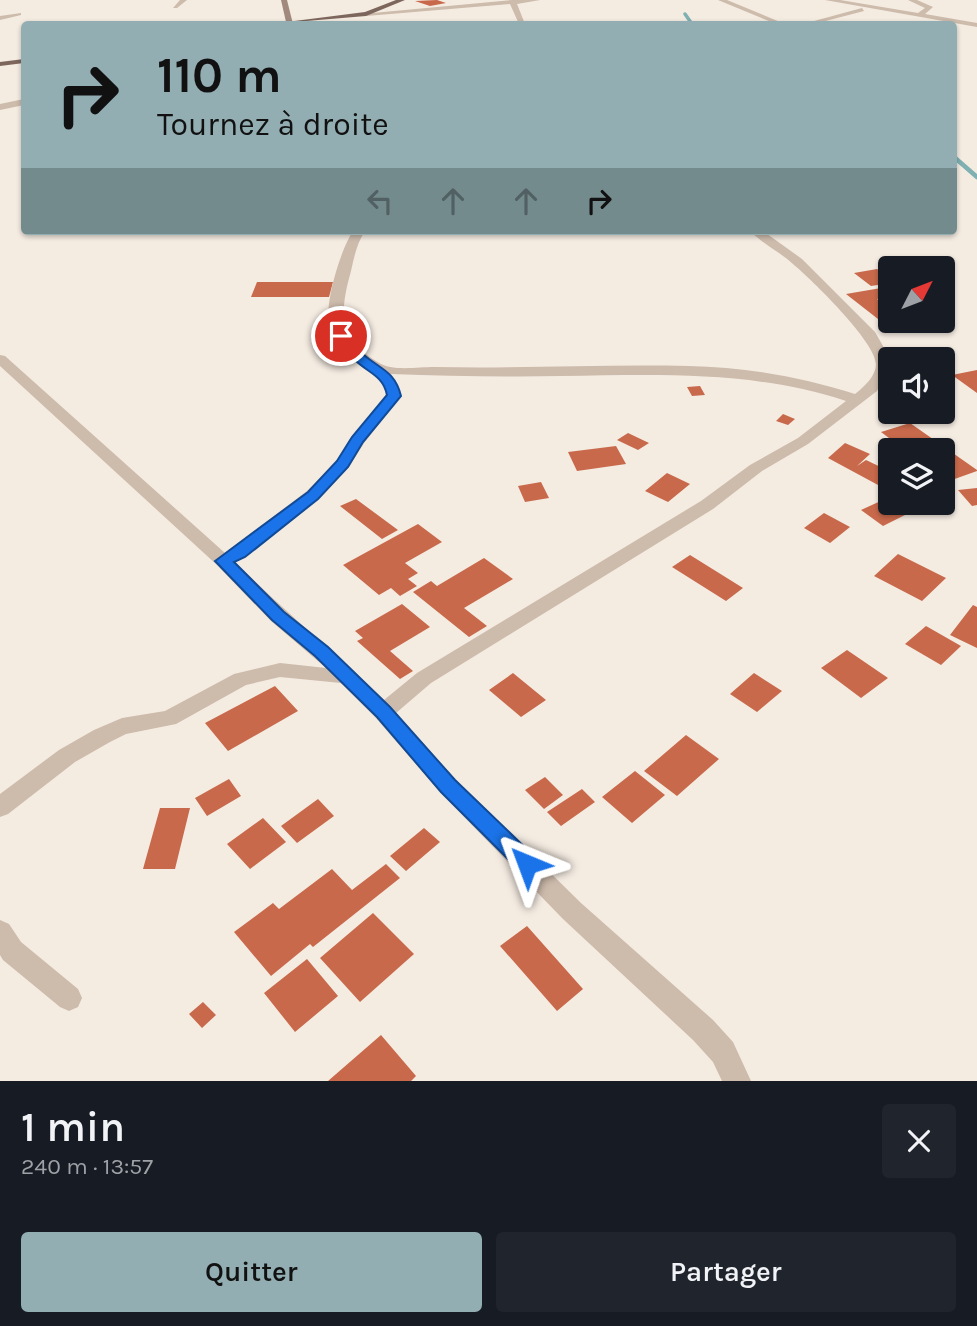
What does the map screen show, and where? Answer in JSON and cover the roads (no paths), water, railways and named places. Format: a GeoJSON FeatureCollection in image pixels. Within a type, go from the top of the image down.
{"type":"FeatureCollection","features":[{"type":"Feature","properties":{"kind":"main road"},"geometry":{"type":"LineString","coordinates":[[308,21],[366,14],[402,0]]}},
{"type":"Feature","properties":{"kind":"main road"},"geometry":{"type":"LineString","coordinates":[[0,64],[21,61]]}},
{"type":"Feature","properties":{"kind":"street"},"geometry":{"type":"LineString","coordinates":[[175,7],[184,0]]}},
{"type":"Feature","properties":{"kind":"street"},"geometry":{"type":"LineString","coordinates":[[284,0],[290,21]]}},
{"type":"Feature","properties":{"kind":"street"},"geometry":{"type":"LineString","coordinates":[[366,14],[537,0]]}},
{"type":"Feature","properties":{"kind":"street"},"geometry":{"type":"LineString","coordinates":[[721,0],[774,21]]}},
{"type":"Feature","properties":{"kind":"street"},"geometry":{"type":"LineString","coordinates":[[828,0],[951,21]]}},
{"type":"Feature","properties":{"kind":"street"},"geometry":{"type":"LineString","coordinates":[[911,0],[930,7],[919,16]]}},
{"type":"Feature","properties":{"kind":"street"},"geometry":{"type":"LineString","coordinates":[[513,2],[521,21]]}},
{"type":"Feature","properties":{"kind":"street"},"geometry":{"type":"LineString","coordinates":[[820,21],[872,9]]}},
{"type":"Feature","properties":{"kind":"street"},"geometry":{"type":"LineString","coordinates":[[0,18],[19,14]]}},
{"type":"Feature","properties":{"kind":"street"},"geometry":{"type":"LineString","coordinates":[[957,22],[977,25]]}},
{"type":"Feature","properties":{"kind":"street"},"geometry":{"type":"LineString","coordinates":[[0,107],[21,103]]}},
{"type":"Feature","properties":{"kind":"street"},"geometry":{"type":"LineString","coordinates":[[223,561],[239,553],[295,511],[343,464],[357,440],[394,396],[392,387],[381,370],[349,348],[336,320],[336,301],[356,235]]}},
{"type":"Feature","properties":{"kind":"street"},"geometry":{"type":"LineString","coordinates":[[383,712],[424,678],[707,505],[756,468],[803,440],[872,388],[883,366],[880,353],[870,335],[798,262],[761,235]]}},
{"type":"Feature","properties":{"kind":"street"},"geometry":{"type":"LineString","coordinates":[[0,359],[223,561],[278,616],[322,652],[383,712],[448,786],[572,911],[703,1030],[729,1061],[737,1081]]}},
{"type":"Feature","properties":{"kind":"street"},"geometry":{"type":"LineString","coordinates":[[381,370],[503,373],[688,370],[730,372],[806,383],[858,400]]}},
{"type":"Feature","properties":{"kind":"street"},"geometry":{"type":"LineString","coordinates":[[0,807],[46,771],[102,736],[122,726],[169,718],[241,679],[280,670],[344,676]]}},
{"type":"Feature","properties":{"kind":"street"},"geometry":{"type":"LineString","coordinates":[[0,932],[12,951],[69,998]]}},
{"type":"Feature","properties":{"kind":"waterway"},"geometry":{"type":"LineString","coordinates":[[685,14],[690,21]]}},
{"type":"Feature","properties":{"kind":"waterway"},"geometry":{"type":"LineString","coordinates":[[957,160],[977,177]]}}]}
